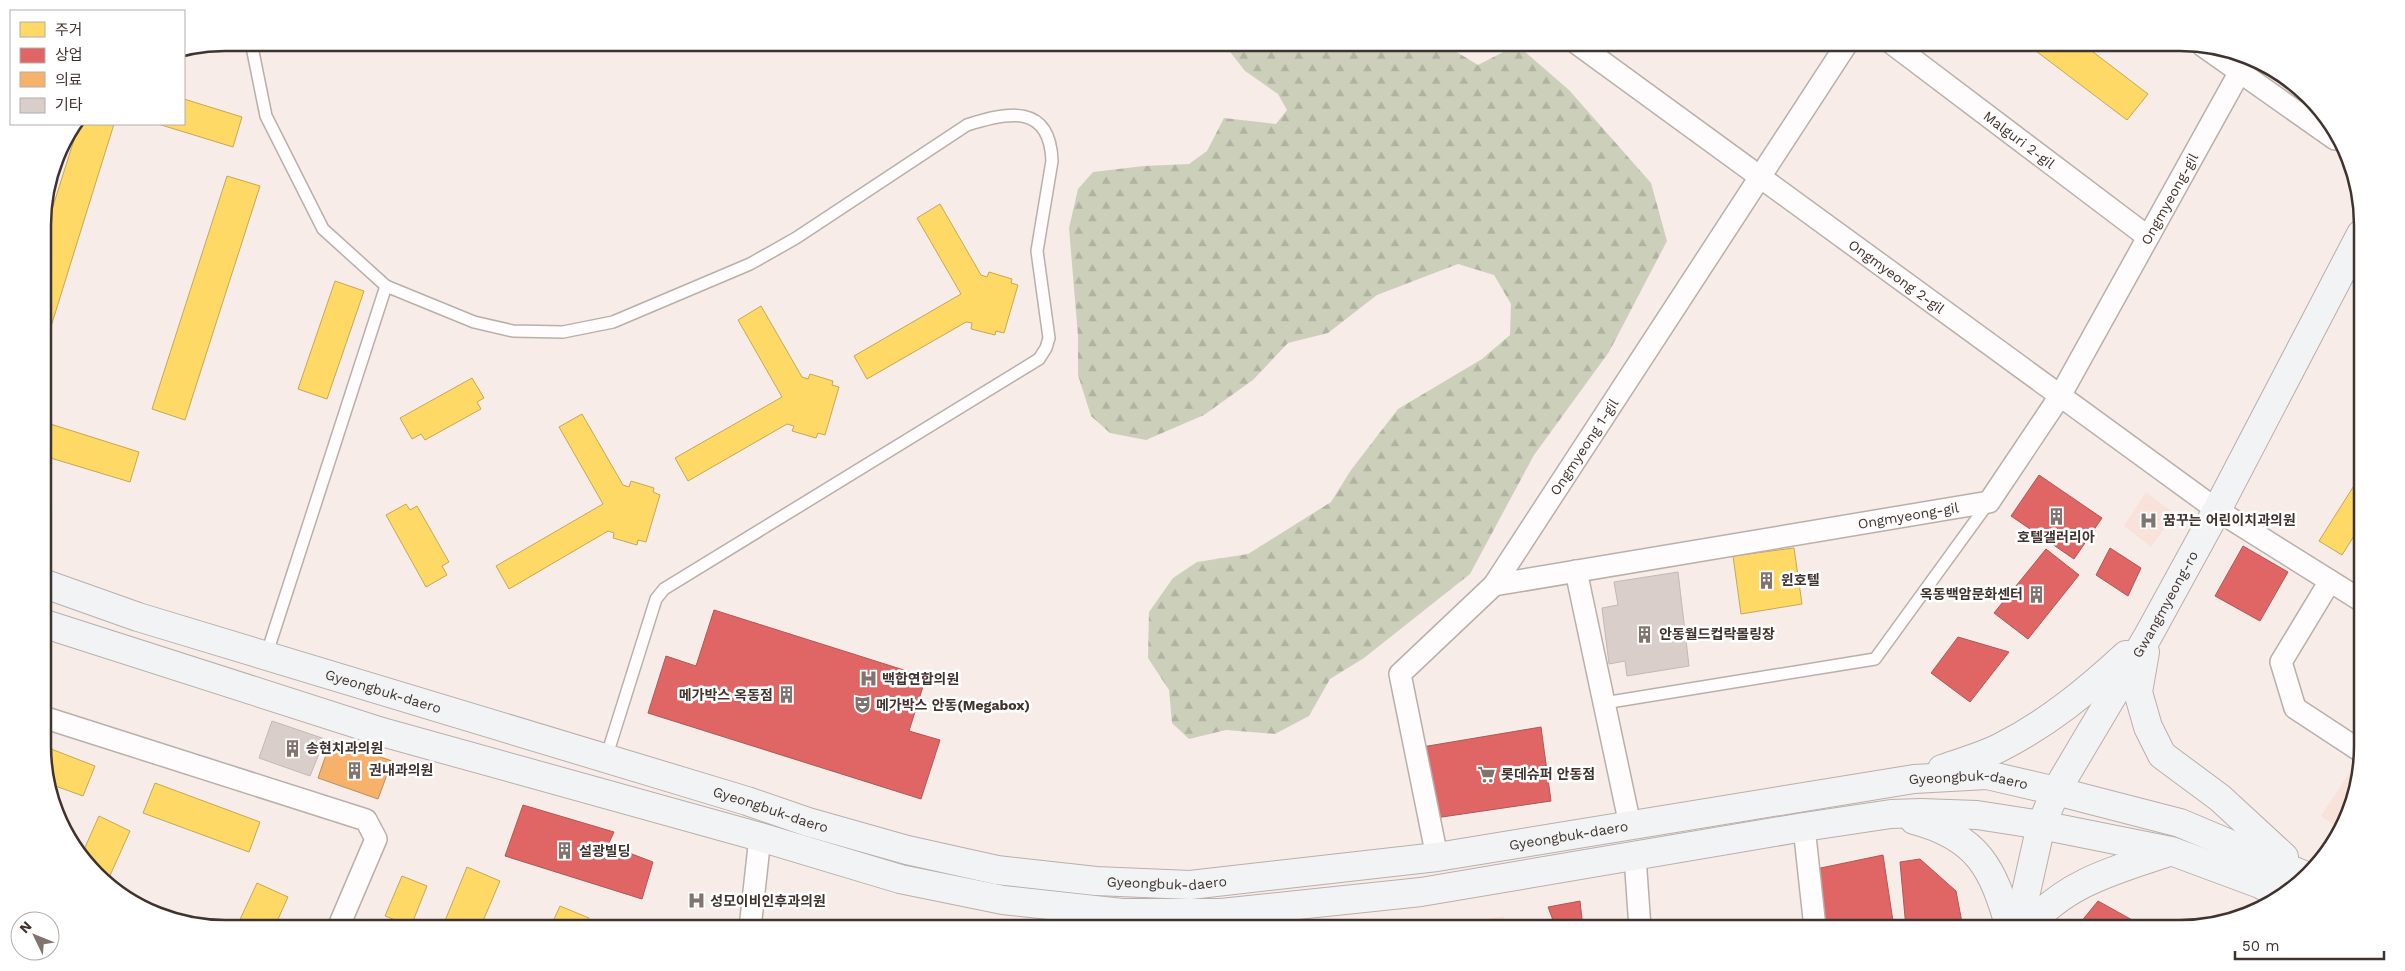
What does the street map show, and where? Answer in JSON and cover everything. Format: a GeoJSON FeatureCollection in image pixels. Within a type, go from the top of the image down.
{"type":"FeatureCollection","features":[{"type":"Feature","properties":{"kind":"street","name":"Ongmyeong 2-gil"},"geometry":{"type":"LineString","coordinates":[[1588,51],[2217,510],[2354,596]]}},
{"type":"Feature","properties":{"kind":"street","name":"Ongmyeong 1-gil"},"geometry":{"type":"LineString","coordinates":[[1437,857],[1400,674],[1494,585],[1842,51]]}},
{"type":"Feature","properties":{"kind":"street","name":"Malguri 2-gil"},"geometry":{"type":"LineString","coordinates":[[1902,51],[2148,237]]}},
{"type":"Feature","properties":{"kind":"street"},"geometry":{"type":"LineString","coordinates":[[2231,59],[2244,65],[2325,130]]}},
{"type":"Feature","properties":{"kind":"street","name":"Ongmyeong-gil"},"geometry":{"type":"LineString","coordinates":[[1494,585],[1989,502],[2060,396],[2244,65]]}},
{"type":"Feature","properties":{"kind":"street","name":"Gwangmyeong-ro"},"geometry":{"type":"LineString","coordinates":[[2020,919],[2041,825],[2056,791],[2148,636],[2217,510],[2354,247]]}},
{"type":"Feature","properties":{"kind":"street"},"geometry":{"type":"LineString","coordinates":[[1576,571],[1630,826]]}},
{"type":"Feature","properties":{"kind":"street"},"geometry":{"type":"LineString","coordinates":[[2330,581],[2281,662],[2295,708],[2354,747]]}},
{"type":"Feature","properties":{"kind":"street","name":"Gyeongbuk-daero"},"geometry":{"type":"LineString","coordinates":[[51,586],[138,617],[871,840],[997,870],[1096,881],[1190,885],[1437,857],[1914,779],[1987,775],[2180,823],[2299,873]]}},
{"type":"Feature","properties":{"kind":"street","name":"Gyeongbuk-daero"},"geometry":{"type":"LineString","coordinates":[[51,626],[382,732],[760,837],[900,879],[1003,900],[1202,920]]}},
{"type":"Feature","properties":{"kind":"street"},"geometry":{"type":"LineString","coordinates":[[1914,779],[1998,748],[2035,729],[2084,694],[2148,636]]}},
{"type":"Feature","properties":{"kind":"street"},"geometry":{"type":"LineString","coordinates":[[2148,636],[2138,692],[2148,728],[2162,755],[2220,798],[2254,832],[2300,871]]}},
{"type":"Feature","properties":{"kind":"street"},"geometry":{"type":"LineString","coordinates":[[51,720],[366,820],[376,839],[341,920]]}},
{"type":"Feature","properties":{"kind":"street"},"geometry":{"type":"LineString","coordinates":[[1891,814],[1930,824],[1972,848],[1990,872],[2007,919]]}},
{"type":"Feature","properties":{"kind":"street","name":"Gyeongbuk-daero"},"geometry":{"type":"LineString","coordinates":[[1231,919],[1421,892],[1891,814],[1977,816],[2041,825],[2171,851],[2260,884],[2274,892]]}},
{"type":"Feature","properties":{"kind":"street"},"geometry":{"type":"LineString","coordinates":[[1804,827],[1814,919]]}},
{"type":"Feature","properties":{"kind":"street"},"geometry":{"type":"LineString","coordinates":[[751,920],[760,837]]}},
{"type":"Feature","properties":{"kind":"street"},"geometry":{"type":"LineString","coordinates":[[2037,919],[2054,902],[2074,887],[2101,874],[2171,851]]}},
{"type":"Feature","properties":{"kind":"street"},"geometry":{"type":"LineString","coordinates":[[1635,857],[1639,919]]}},
{"type":"Feature","properties":{"kind":"lane"},"geometry":{"type":"LineString","coordinates":[[254,52],[266,116],[323,229],[386,286],[474,322],[513,331],[563,332],[613,322],[750,264],[796,238],[967,125],[998,115],[1018,115],[1035,121],[1047,133],[1052,148],[1052,161],[1037,251],[1049,338],[1046,348],[1039,359],[664,589],[656,599],[606,758]]}},
{"type":"Feature","properties":{"kind":"lane"},"geometry":{"type":"LineString","coordinates":[[266,656],[386,286]]}},
{"type":"Feature","properties":{"kind":"lane"},"geometry":{"type":"LineString","coordinates":[[1604,703],[1874,659],[1989,502]]}},
{"type":"Feature","properties":{"kind":"shaded area","name":"꿈꾸는 어린이치과의원"},"geometry":{"type":"Polygon","coordinates":[[[2146,492],[2175,514],[2151,547],[2124,526],[2146,492]]]}},
{"type":"Feature","properties":{"kind":"shaded area"},"geometry":{"type":"Polygon","coordinates":[[[2352,769],[2345,802],[2334,825],[2321,816],[2352,769]]]}},
{"type":"Feature","properties":{"kind":"shaded area"},"geometry":{"type":"Polygon","coordinates":[[[1504,916],[1505,919],[1483,919],[1504,916]]]}},
{"type":"Feature","properties":{"kind":"green space"},"geometry":{"type":"Polygon","coordinates":[[[1230,51],[1456,51],[1478,65],[1505,51],[1524,51],[1569,90],[1651,183],[1667,241],[1609,352],[1534,455],[1470,574],[1364,658],[1330,679],[1309,716],[1275,734],[1226,730],[1189,739],[1172,723],[1169,690],[1148,658],[1149,612],[1173,578],[1197,562],[1248,554],[1331,502],[1351,470],[1398,409],[1482,359],[1510,335],[1511,304],[1494,275],[1458,264],[1377,295],[1328,333],[1288,343],[1253,380],[1204,415],[1146,440],[1110,433],[1091,416],[1078,375],[1078,336],[1069,228],[1078,189],[1093,172],[1144,166],[1189,164],[1207,151],[1224,118],[1276,124],[1287,110],[1278,94],[1245,71],[1230,51]]]}},
{"type":"Feature","properties":{"kind":"building: 주거"},"geometry":{"type":"Polygon","coordinates":[[[2036,51],[2092,51],[2148,94],[2127,120],[2036,51]]]}},
{"type":"Feature","properties":{"kind":"building: 주거"},"geometry":{"type":"Polygon","coordinates":[[[185,99],[242,117],[233,147],[161,125],[185,125],[185,99]]]}},
{"type":"Feature","properties":{"kind":"building: 주거"},"geometry":{"type":"Polygon","coordinates":[[[83,125],[114,125],[52,324],[52,214],[74,139],[83,125]]]}},
{"type":"Feature","properties":{"kind":"building: 주거"},"geometry":{"type":"Polygon","coordinates":[[[227,176],[260,186],[185,420],[152,409],[227,176]]]}},
{"type":"Feature","properties":{"kind":"building: 주거"},"geometry":{"type":"Polygon","coordinates":[[[940,204],[981,275],[987,277],[989,272],[1012,279],[1011,283],[1018,285],[1004,333],[996,331],[995,335],[971,329],[972,323],[966,322],[867,379],[854,356],[961,294],[917,218],[940,204]]]}},
{"type":"Feature","properties":{"kind":"building: 주거"},"geometry":{"type":"Polygon","coordinates":[[[335,281],[364,291],[327,399],[298,389],[335,281]]]}},
{"type":"Feature","properties":{"kind":"building: 주거"},"geometry":{"type":"Polygon","coordinates":[[[761,306],[802,377],[808,379],[810,374],[833,381],[832,385],[839,387],[825,435],[818,433],[816,438],[792,431],[794,426],[787,424],[688,481],[675,458],[782,397],[738,320],[761,306]]]}},
{"type":"Feature","properties":{"kind":"building: 주거"},"geometry":{"type":"Polygon","coordinates":[[[472,378],[484,398],[477,402],[481,409],[425,440],[421,434],[412,439],[400,418],[472,378]]]}},
{"type":"Feature","properties":{"kind":"building: 주거"},"geometry":{"type":"Polygon","coordinates":[[[582,414],[623,485],[629,487],[631,481],[654,488],[653,492],[660,495],[646,542],[638,540],[637,545],[613,538],[614,533],[608,531],[509,589],[496,566],[603,504],[559,427],[582,414]]]}},
{"type":"Feature","properties":{"kind":"building: 주거"},"geometry":{"type":"Polygon","coordinates":[[[52,424],[139,452],[130,482],[52,458],[52,424]]]}},
{"type":"Feature","properties":{"kind":"building: 주거"},"geometry":{"type":"Polygon","coordinates":[[[2354,486],[2354,536],[2342,555],[2319,541],[2354,486]]]}},
{"type":"Feature","properties":{"kind":"building: 주거"},"geometry":{"type":"Polygon","coordinates":[[[406,504],[410,510],[417,506],[449,562],[442,566],[447,575],[426,587],[386,515],[406,504]]]}},
{"type":"Feature","properties":{"kind":"building: 주거","name":"윈호텔"},"geometry":{"type":"Polygon","coordinates":[[[1794,548],[1802,604],[1741,614],[1733,556],[1794,548]]]}},
{"type":"Feature","properties":{"kind":"building: 주거"},"geometry":{"type":"Polygon","coordinates":[[[51,749],[95,766],[83,796],[56,786],[51,749]]]}},
{"type":"Feature","properties":{"kind":"building: 주거"},"geometry":{"type":"Polygon","coordinates":[[[155,783],[260,822],[249,852],[143,813],[155,783]]]}},
{"type":"Feature","properties":{"kind":"building: 주거"},"geometry":{"type":"Polygon","coordinates":[[[99,816],[130,831],[110,877],[85,848],[99,816]]]}},
{"type":"Feature","properties":{"kind":"building: 주거"},"geometry":{"type":"Polygon","coordinates":[[[467,867],[500,881],[483,920],[445,920],[467,867]]]}},
{"type":"Feature","properties":{"kind":"building: 주거"},"geometry":{"type":"Polygon","coordinates":[[[402,876],[427,886],[413,920],[395,920],[385,916],[402,876]]]}},
{"type":"Feature","properties":{"kind":"building: 주거"},"geometry":{"type":"Polygon","coordinates":[[[257,883],[288,897],[278,920],[240,920],[257,883]]]}},
{"type":"Feature","properties":{"kind":"building: 주거"},"geometry":{"type":"Polygon","coordinates":[[[560,906],[589,918],[588,920],[554,920],[560,906]]]}},
{"type":"Feature","properties":{"kind":"building: 상업","name":"호텔갤러리아"},"geometry":{"type":"Polygon","coordinates":[[[2039,475],[2102,518],[2074,559],[2011,516],[2039,475]]]}},
{"type":"Feature","properties":{"kind":"building: 상업"},"geometry":{"type":"Polygon","coordinates":[[[2243,546],[2288,572],[2260,621],[2215,596],[2243,546]]]}},
{"type":"Feature","properties":{"kind":"building: 상업"},"geometry":{"type":"Polygon","coordinates":[[[2110,548],[2141,568],[2128,596],[2096,575],[2110,548]]]}},
{"type":"Feature","properties":{"kind":"building: 상업","name":"옥동백암문화센터"},"geometry":{"type":"Polygon","coordinates":[[[2046,549],[2079,575],[2028,639],[1994,613],[2046,549]]]}},
{"type":"Feature","properties":{"kind":"building: 상업","name":"메가박스 옥동점"},"geometry":{"type":"Polygon","coordinates":[[[714,610],[926,677],[909,731],[940,740],[921,799],[648,713],[666,656],[696,666],[714,610]]]}},
{"type":"Feature","properties":{"kind":"building: 상업"},"geometry":{"type":"Polygon","coordinates":[[[1958,637],[2009,652],[1970,702],[1931,673],[1958,637]]]}},
{"type":"Feature","properties":{"kind":"building: 상업","name":"롯데슈퍼 안동점"},"geometry":{"type":"Polygon","coordinates":[[[1541,727],[1551,801],[1435,818],[1422,747],[1541,727]]]}},
{"type":"Feature","properties":{"kind":"building: 상업","name":"설광빌딩"},"geometry":{"type":"Polygon","coordinates":[[[523,805],[614,832],[608,845],[653,862],[642,899],[505,856],[523,805]]]}},
{"type":"Feature","properties":{"kind":"building: 상업"},"geometry":{"type":"Polygon","coordinates":[[[1883,855],[1893,919],[1819,919],[1811,870],[1883,855]]]}},
{"type":"Feature","properties":{"kind":"building: 상업"},"geometry":{"type":"Polygon","coordinates":[[[1920,859],[1956,891],[1961,919],[1905,919],[1900,862],[1920,859]]]}},
{"type":"Feature","properties":{"kind":"building: 상업"},"geometry":{"type":"Polygon","coordinates":[[[1580,901],[1582,919],[1553,919],[1548,907],[1580,901]]]}},
{"type":"Feature","properties":{"kind":"building: 상업"},"geometry":{"type":"Polygon","coordinates":[[[2098,901],[2130,919],[2083,919],[2098,901]]]}},
{"type":"Feature","properties":{"kind":"building: 의료","name":"권내과의원"},"geometry":{"type":"Polygon","coordinates":[[[331,740],[392,761],[378,799],[318,778],[331,740]]]}},
{"type":"Feature","properties":{"kind":"building: 기타","name":"안동월드컵락볼링장"},"geometry":{"type":"Polygon","coordinates":[[[1678,572],[1689,666],[1627,676],[1625,661],[1609,664],[1602,608],[1618,605],[1614,582],[1678,572]]]}},
{"type":"Feature","properties":{"kind":"building: 기타","name":"송현치과의원"},"geometry":{"type":"Polygon","coordinates":[[[272,721],[325,739],[310,776],[259,758],[272,721]]]}},
{"type":"Feature","properties":{"kind":"place","name":"호텔갤러리아"},"geometry":{"type":"Point","coordinates":[2056,517]}},
{"type":"Feature","properties":{"kind":"place","name":"꿈꾸는 어린이치과의원"},"geometry":{"type":"Point","coordinates":[2149,520]}},
{"type":"Feature","properties":{"kind":"place","name":"윈호텔"},"geometry":{"type":"Point","coordinates":[1767,580]}},
{"type":"Feature","properties":{"kind":"place","name":"옥동백암문화센터"},"geometry":{"type":"Point","coordinates":[2037,594]}},
{"type":"Feature","properties":{"kind":"place","name":"안동월드컵락볼링장"},"geometry":{"type":"Point","coordinates":[1645,634]}},
{"type":"Feature","properties":{"kind":"place","name":"백합연합의원"},"geometry":{"type":"Point","coordinates":[868,679]}},
{"type":"Feature","properties":{"kind":"place","name":"메가박스 옥동점"},"geometry":{"type":"Point","coordinates":[787,695]}},
{"type":"Feature","properties":{"kind":"place","name":"메가박스 안동(Megabox)"},"geometry":{"type":"Point","coordinates":[862,705]}},
{"type":"Feature","properties":{"kind":"place","name":"송현치과의원"},"geometry":{"type":"Point","coordinates":[292,748]}},
{"type":"Feature","properties":{"kind":"place","name":"권내과의원"},"geometry":{"type":"Point","coordinates":[355,770]}},
{"type":"Feature","properties":{"kind":"place","name":"롯데슈퍼 안동점"},"geometry":{"type":"Point","coordinates":[1487,774]}},
{"type":"Feature","properties":{"kind":"place","name":"설광빌딩"},"geometry":{"type":"Point","coordinates":[565,851]}},
{"type":"Feature","properties":{"kind":"place","name":"성모이비인후과의원"},"geometry":{"type":"Point","coordinates":[696,901]}}]}
